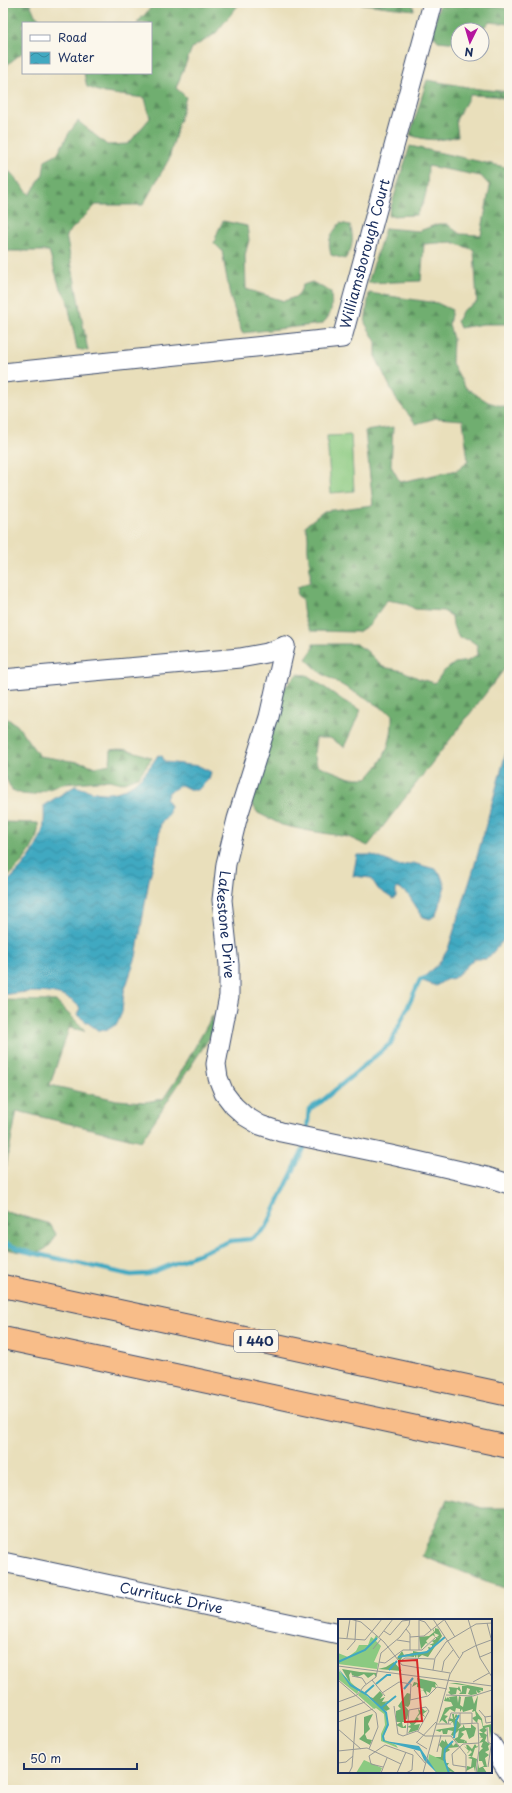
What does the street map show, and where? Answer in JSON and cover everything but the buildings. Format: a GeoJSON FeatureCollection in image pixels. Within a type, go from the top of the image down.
{"type":"FeatureCollection","features":[{"type":"Feature","properties":{"kind":"highway","name":"I 440"},"geometry":{"type":"LineString","coordinates":[[3,1286],[509,1395]]}},
{"type":"Feature","properties":{"kind":"highway"},"geometry":{"type":"LineString","coordinates":[[3,1338],[509,1447]]}},
{"type":"Feature","properties":{"kind":"street","name":"Williamsborough Court"},"geometry":{"type":"LineString","coordinates":[[3,373],[342,338],[433,3]]}},
{"type":"Feature","properties":{"kind":"street","name":"Lakestone Drive"},"geometry":{"type":"LineString","coordinates":[[3,679],[240,658],[267,653],[286,646],[269,717],[237,819],[226,864],[222,900],[229,965],[229,996],[216,1064],[218,1078],[222,1088],[234,1106],[245,1116],[260,1125],[281,1132],[399,1156],[509,1184]]}},
{"type":"Feature","properties":{"kind":"street","name":"Currituck Drive"},"geometry":{"type":"LineString","coordinates":[[3,1562],[338,1634]]}},
{"type":"Feature","properties":{"kind":"street"},"geometry":{"type":"LineString","coordinates":[[492,1746],[509,1773]]}},
{"type":"Feature","properties":{"kind":"green space"},"geometry":{"type":"Polygon","coordinates":[[[3,3],[30,3],[35,15],[43,22],[22,22],[22,53],[3,68],[3,3]]]}},
{"type":"Feature","properties":{"kind":"green space"},"geometry":{"type":"Polygon","coordinates":[[[155,3],[240,3],[215,34],[192,48],[176,88],[186,97],[169,159],[143,205],[96,205],[66,235],[88,351],[77,349],[67,299],[59,285],[49,251],[3,251],[3,168],[11,173],[30,195],[43,174],[45,160],[58,153],[69,133],[78,121],[107,145],[128,144],[150,118],[145,98],[104,93],[87,87],[84,74],[152,74],[152,22],[138,22],[155,3]]]}},
{"type":"Feature","properties":{"kind":"green space"},"geometry":{"type":"Polygon","coordinates":[[[355,3],[412,3],[414,10],[355,3]]]}},
{"type":"Feature","properties":{"kind":"green space"},"geometry":{"type":"Polygon","coordinates":[[[440,3],[478,3],[509,9],[509,24],[490,22],[450,22],[450,42],[438,41],[432,34],[440,3]]]}},
{"type":"Feature","properties":{"kind":"green space"},"geometry":{"type":"Polygon","coordinates":[[[427,80],[479,89],[509,92],[509,100],[495,96],[470,95],[456,120],[458,136],[434,140],[416,137],[410,135],[427,80]]]}},
{"type":"Feature","properties":{"kind":"green space"},"geometry":{"type":"Polygon","coordinates":[[[410,146],[509,168],[509,324],[483,324],[460,328],[457,321],[463,310],[477,302],[474,250],[452,242],[424,244],[421,281],[368,283],[385,228],[419,231],[438,224],[447,224],[460,234],[481,235],[490,186],[481,176],[428,166],[425,197],[416,215],[388,216],[410,146]]]}},
{"type":"Feature","properties":{"kind":"green space"},"geometry":{"type":"Polygon","coordinates":[[[223,221],[247,226],[249,240],[245,255],[246,289],[284,301],[298,296],[303,285],[312,282],[331,292],[331,310],[328,317],[322,324],[242,333],[230,296],[222,251],[214,243],[223,221]]]}},
{"type":"Feature","properties":{"kind":"green space"},"geometry":{"type":"Polygon","coordinates":[[[340,223],[350,225],[352,234],[350,251],[345,259],[331,255],[329,245],[330,238],[340,223]]]}},
{"type":"Feature","properties":{"kind":"green space"},"geometry":{"type":"Polygon","coordinates":[[[369,293],[437,303],[452,310],[449,324],[453,339],[452,363],[466,388],[488,402],[505,407],[509,405],[509,663],[368,846],[348,837],[282,825],[258,813],[249,800],[281,692],[297,674],[307,675],[344,701],[361,710],[344,747],[330,738],[316,738],[314,753],[317,765],[350,778],[367,778],[384,757],[390,741],[392,714],[321,673],[306,659],[313,649],[313,644],[356,644],[367,651],[383,667],[403,671],[420,679],[435,683],[443,672],[455,663],[468,661],[478,654],[477,645],[470,640],[459,638],[453,626],[452,616],[443,611],[415,609],[404,603],[387,600],[370,624],[358,632],[311,631],[305,620],[302,599],[297,595],[298,587],[310,582],[308,535],[305,526],[324,511],[373,505],[365,431],[393,427],[391,466],[400,482],[458,470],[468,461],[463,420],[436,418],[416,424],[396,399],[376,358],[376,342],[365,323],[369,293]]]}},
{"type":"Feature","properties":{"kind":"green space"},"geometry":{"type":"Polygon","coordinates":[[[351,435],[354,491],[331,493],[327,436],[351,435]]]}},
{"type":"Feature","properties":{"kind":"green space"},"geometry":{"type":"Polygon","coordinates":[[[3,716],[17,725],[39,756],[85,763],[95,767],[110,764],[111,750],[117,749],[137,752],[152,758],[138,777],[121,783],[109,780],[63,784],[32,795],[22,794],[12,790],[3,773],[3,716]]]}},
{"type":"Feature","properties":{"kind":"green space"},"geometry":{"type":"Polygon","coordinates":[[[3,822],[38,823],[38,831],[36,839],[27,855],[3,882],[3,822]]]}},
{"type":"Feature","properties":{"kind":"green space"},"geometry":{"type":"Polygon","coordinates":[[[3,1000],[56,1001],[85,1031],[69,1028],[50,1085],[117,1100],[145,1102],[163,1099],[178,1077],[213,1015],[212,1034],[141,1141],[17,1111],[3,1181],[3,1000]]]}},
{"type":"Feature","properties":{"kind":"green space"},"geometry":{"type":"Polygon","coordinates":[[[3,1211],[50,1224],[56,1234],[52,1242],[47,1248],[34,1253],[19,1252],[3,1248],[3,1211]]]}},
{"type":"Feature","properties":{"kind":"green space"},"geometry":{"type":"Polygon","coordinates":[[[447,1499],[482,1508],[509,1508],[509,1590],[422,1556],[447,1499]]]}},
{"type":"Feature","properties":{"kind":"water"},"geometry":{"type":"Polygon","coordinates":[[[509,742],[509,934],[487,959],[474,959],[454,978],[445,980],[436,986],[420,980],[438,965],[448,949],[473,871],[509,742]]]}},
{"type":"Feature","properties":{"kind":"water"},"geometry":{"type":"Polygon","coordinates":[[[158,755],[162,756],[165,762],[199,766],[211,772],[209,779],[198,790],[191,790],[181,785],[169,792],[166,799],[170,806],[168,816],[161,822],[156,854],[149,880],[136,957],[124,992],[122,1012],[117,1024],[109,1029],[99,1031],[77,1015],[80,1008],[73,1002],[65,997],[55,994],[33,992],[3,995],[3,885],[22,867],[36,846],[44,827],[44,805],[75,786],[101,793],[122,790],[136,782],[158,755]]]}},
{"type":"Feature","properties":{"kind":"water"},"geometry":{"type":"Polygon","coordinates":[[[357,855],[372,855],[401,866],[413,863],[435,869],[440,873],[445,886],[436,915],[430,919],[423,917],[409,896],[400,888],[396,889],[396,897],[393,899],[378,889],[371,878],[353,876],[357,855]]]}},
{"type":"Feature","properties":{"kind":"waterway"},"geometry":{"type":"LineString","coordinates":[[307,1133],[309,1109],[322,1101],[391,1043],[420,980],[426,978]]}},
{"type":"Feature","properties":{"kind":"waterway"},"geometry":{"type":"LineString","coordinates":[[3,1242],[24,1251],[131,1275],[148,1274],[230,1241],[251,1239],[266,1228],[304,1148],[305,1142]]}}]}
